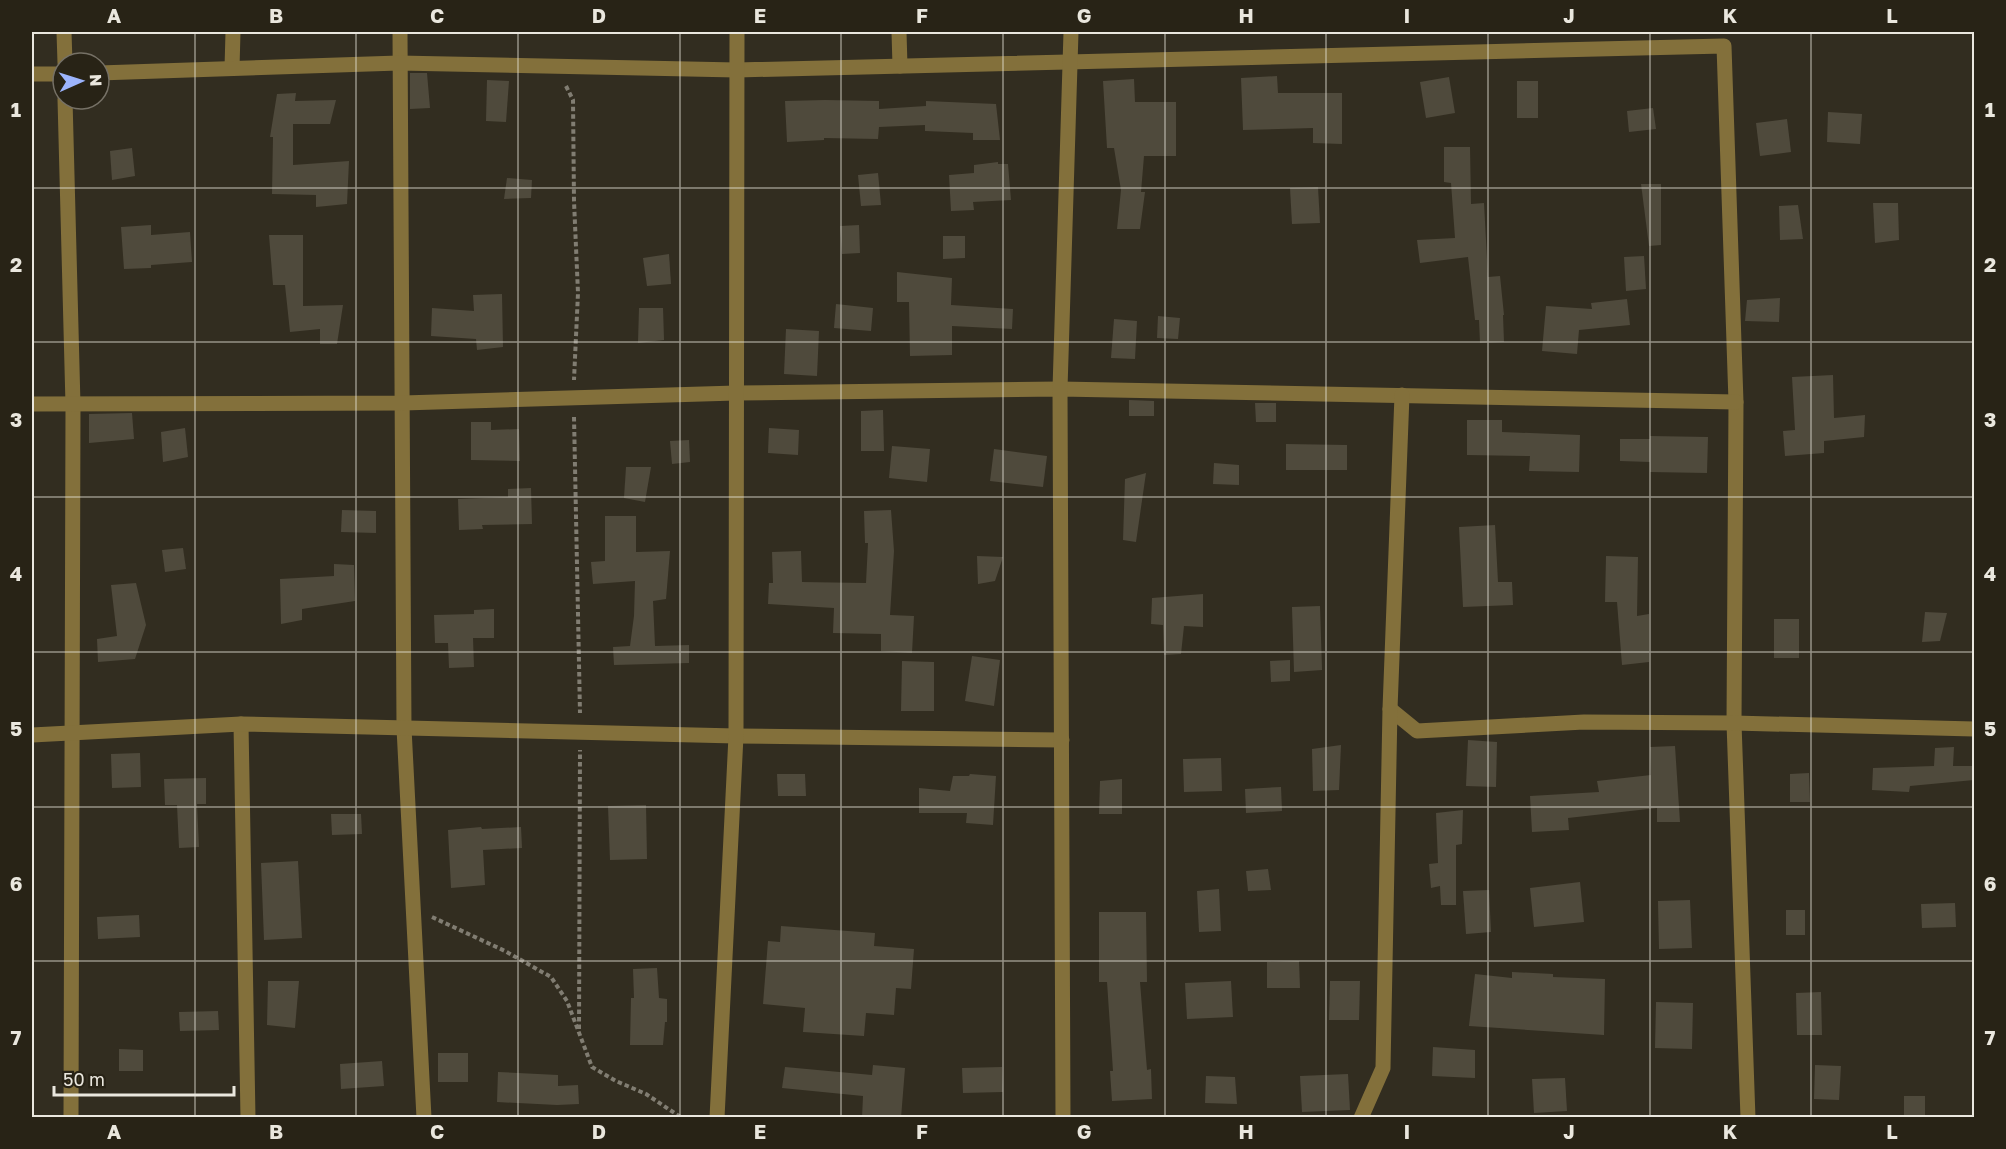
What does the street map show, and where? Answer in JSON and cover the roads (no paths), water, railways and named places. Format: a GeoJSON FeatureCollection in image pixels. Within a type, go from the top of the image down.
{"type":"FeatureCollection","features":[{"type":"Feature","properties":{"kind":"street"},"geometry":{"type":"LineString","coordinates":[[64,32],[64,51]]}},
{"type":"Feature","properties":{"kind":"street"},"geometry":{"type":"LineString","coordinates":[[232,68],[233,32]]}},
{"type":"Feature","properties":{"kind":"street"},"geometry":{"type":"LineString","coordinates":[[400,32],[404,728],[424,1118]]}},
{"type":"Feature","properties":{"kind":"street"},"geometry":{"type":"LineString","coordinates":[[717,1118],[736,736],[737,32]]}},
{"type":"Feature","properties":{"kind":"street"},"geometry":{"type":"LineString","coordinates":[[899,32],[900,66]]}},
{"type":"Feature","properties":{"kind":"street"},"geometry":{"type":"LineString","coordinates":[[1063,1118],[1060,389],[1071,32]]}},
{"type":"Feature","properties":{"kind":"street"},"geometry":{"type":"LineString","coordinates":[[111,73],[399,63],[737,70],[1724,39],[1736,402],[1734,723],[1749,1118]]}},
{"type":"Feature","properties":{"kind":"street"},"geometry":{"type":"LineString","coordinates":[[32,74],[51,74]]}},
{"type":"Feature","properties":{"kind":"street"},"geometry":{"type":"LineString","coordinates":[[65,111],[73,405],[71,1118]]}},
{"type":"Feature","properties":{"kind":"street"},"geometry":{"type":"LineString","coordinates":[[32,405],[402,403],[736,393],[1060,389],[1736,402]]}},
{"type":"Feature","properties":{"kind":"street"},"geometry":{"type":"LineString","coordinates":[[1360,1118],[1383,1068],[1390,709],[1402,395]]}},
{"type":"Feature","properties":{"kind":"street"},"geometry":{"type":"LineString","coordinates":[[1390,709],[1417,731],[1584,722],[1974,729]]}},
{"type":"Feature","properties":{"kind":"street"},"geometry":{"type":"LineString","coordinates":[[32,735],[241,724],[736,736],[1062,740]]}},
{"type":"Feature","properties":{"kind":"street"},"geometry":{"type":"LineString","coordinates":[[241,724],[248,1118]]}}]}
